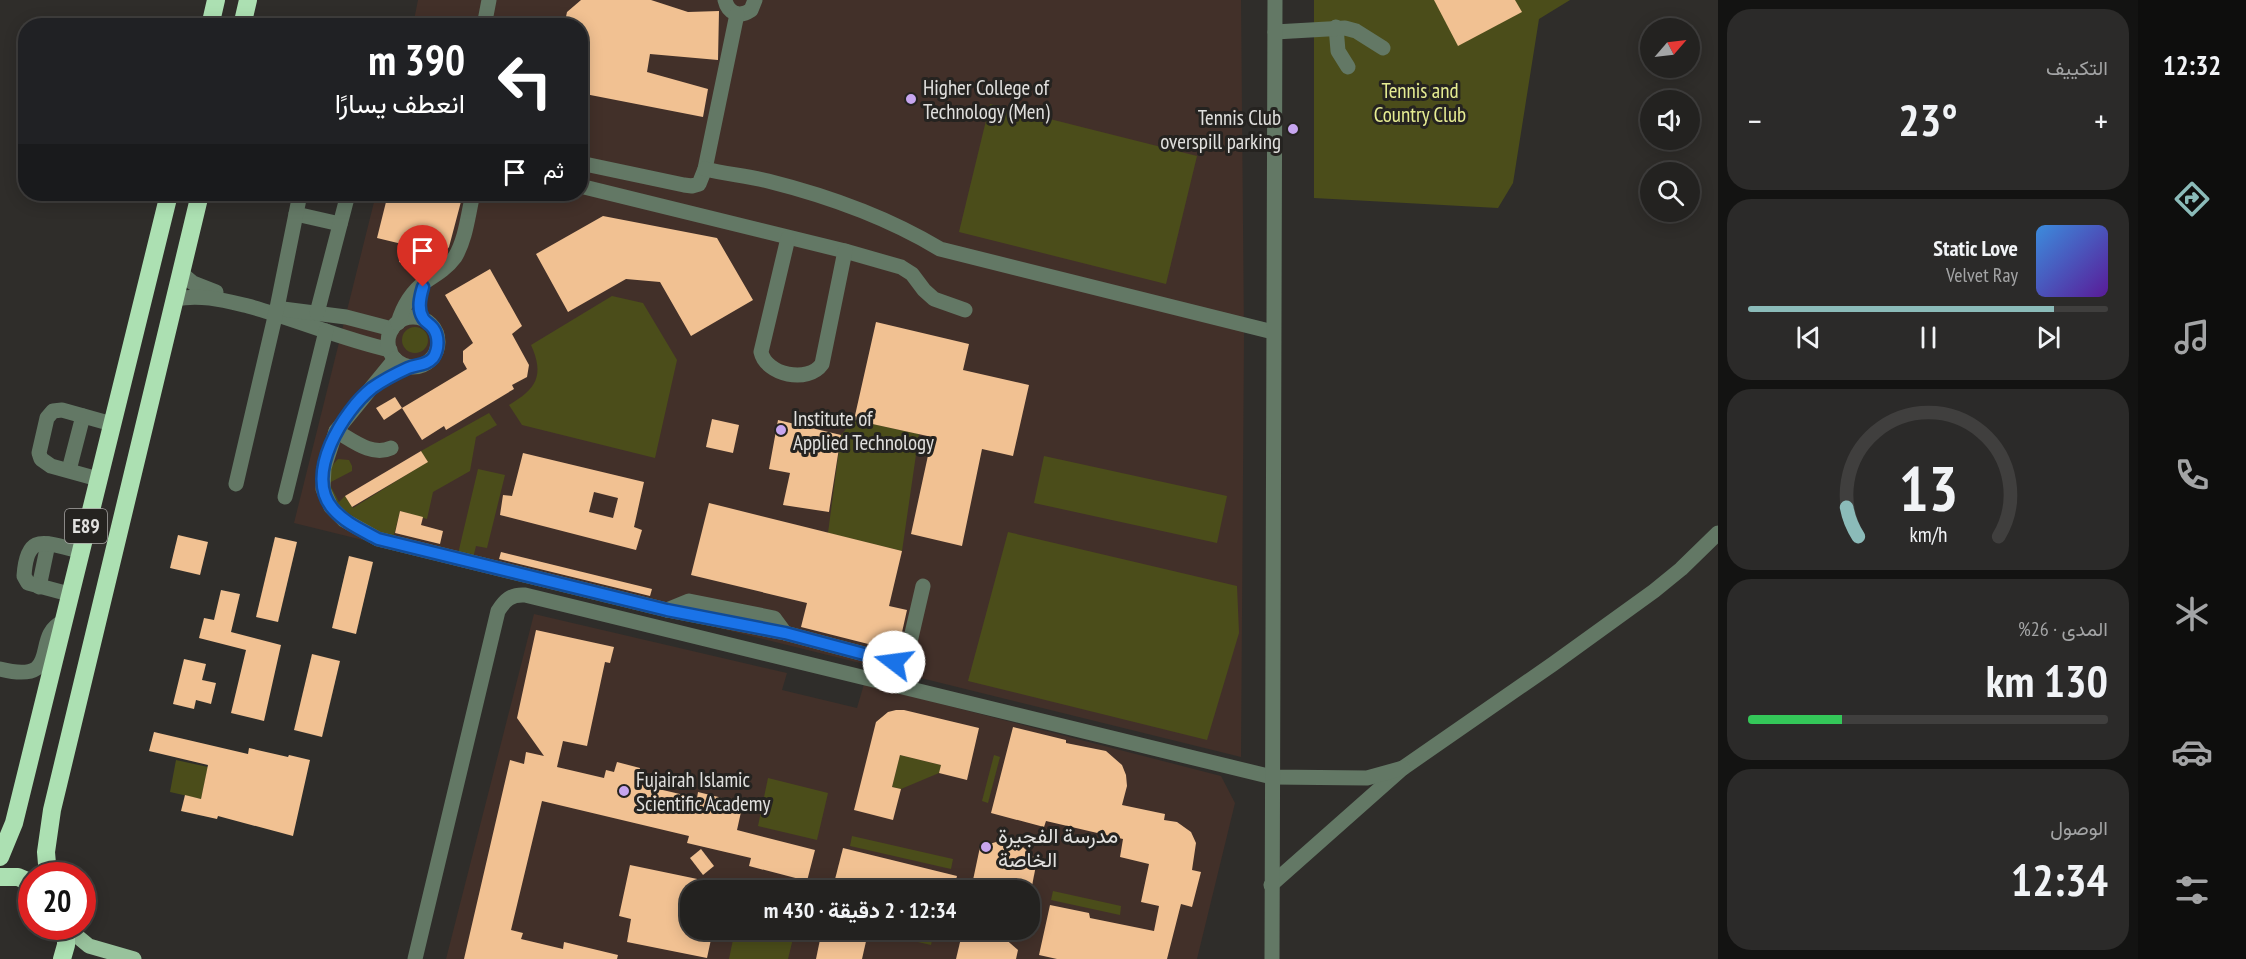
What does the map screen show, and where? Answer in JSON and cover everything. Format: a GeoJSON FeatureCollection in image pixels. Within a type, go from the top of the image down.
{"type":"FeatureCollection","features":[{"type":"Feature","properties":{"kind":"highway"},"geometry":{"type":"LineString","coordinates":[[212,18],[216,0]]}},
{"type":"Feature","properties":{"kind":"highway"},"geometry":{"type":"LineString","coordinates":[[244,18],[248,0]]}},
{"type":"Feature","properties":{"kind":"highway","name":"E89"},"geometry":{"type":"LineString","coordinates":[[0,857],[14,823],[167,201]]}},
{"type":"Feature","properties":{"kind":"highway","name":"E89"},"geometry":{"type":"LineString","coordinates":[[47,862],[51,810],[198,201]]}},
{"type":"Feature","properties":{"kind":"highway"},"geometry":{"type":"LineString","coordinates":[[0,877],[18,877]]}},
{"type":"Feature","properties":{"kind":"highway"},"geometry":{"type":"LineString","coordinates":[[62,959],[66,940]]}},
{"type":"Feature","properties":{"kind":"main road"},"geometry":{"type":"LineString","coordinates":[[82,940],[89,946],[134,959]]}},
{"type":"Feature","properties":{"kind":"street"},"geometry":{"type":"LineString","coordinates":[[486,18],[489,0]]}},
{"type":"Feature","properties":{"kind":"street"},"geometry":{"type":"LineString","coordinates":[[725,0],[728,9],[737,14],[751,10],[755,0]]}},
{"type":"Feature","properties":{"kind":"street"},"geometry":{"type":"LineString","coordinates":[[1272,959],[1275,0]]}},
{"type":"Feature","properties":{"kind":"street"},"geometry":{"type":"LineString","coordinates":[[588,165],[692,186],[699,184],[705,170],[737,14]]}},
{"type":"Feature","properties":{"kind":"street"},"geometry":{"type":"LineString","coordinates":[[1275,33],[1336,27],[1356,31],[1383,48]]}},
{"type":"Feature","properties":{"kind":"street"},"geometry":{"type":"LineString","coordinates":[[1336,27],[1338,51],[1348,68]]}},
{"type":"Feature","properties":{"kind":"street"},"geometry":{"type":"LineString","coordinates":[[705,170],[766,181],[848,206],[917,235],[940,249],[1273,332]]}},
{"type":"Feature","properties":{"kind":"street"},"geometry":{"type":"LineString","coordinates":[[588,188],[845,251],[907,270],[934,299],[965,310]]}},
{"type":"Feature","properties":{"kind":"street"},"geometry":{"type":"LineString","coordinates":[[236,484],[299,201]]}},
{"type":"Feature","properties":{"kind":"street"},"geometry":{"type":"LineString","coordinates":[[317,313],[346,201]]}},
{"type":"Feature","properties":{"kind":"street"},"geometry":{"type":"LineString","coordinates":[[471,201],[461,243],[455,257],[408,299],[388,343],[392,354],[372,389],[352,409],[336,431],[326,457],[323,489],[331,507],[344,520],[378,539],[667,610],[785,633],[894,662],[908,655],[923,586]]}},
{"type":"Feature","properties":{"kind":"street"},"geometry":{"type":"LineString","coordinates":[[296,214],[340,224]]}},
{"type":"Feature","properties":{"kind":"street"},"geometry":{"type":"LineString","coordinates":[[788,238],[761,351],[766,363],[776,370],[808,375],[814,373],[822,364],[845,251]]}},
{"type":"Feature","properties":{"kind":"street"},"geometry":{"type":"LineString","coordinates":[[180,273],[193,283],[208,290],[276,311],[392,354],[411,367]]}},
{"type":"Feature","properties":{"kind":"street"},"geometry":{"type":"LineString","coordinates":[[424,320],[420,304],[423,287],[428,280]]}},
{"type":"Feature","properties":{"kind":"street"},"geometry":{"type":"LineString","coordinates":[[175,299],[206,297],[276,311],[317,313],[395,326],[412,318],[424,320],[437,335],[436,351],[426,363],[411,367],[372,389]]}},
{"type":"Feature","properties":{"kind":"street"},"geometry":{"type":"LineString","coordinates":[[285,497],[326,331]]}},
{"type":"Feature","properties":{"kind":"street"},"geometry":{"type":"LineString","coordinates":[[98,479],[51,466],[41,459],[39,453],[47,418],[58,409],[111,424]]}},
{"type":"Feature","properties":{"kind":"street"},"geometry":{"type":"LineString","coordinates":[[69,470],[83,416]]}},
{"type":"Feature","properties":{"kind":"street"},"geometry":{"type":"LineString","coordinates":[[336,431],[370,449],[378,451],[391,448]]}},
{"type":"Feature","properties":{"kind":"street"},"geometry":{"type":"LineString","coordinates":[[1271,885],[1403,768],[1653,591],[1681,569],[1718,533]]}},
{"type":"Feature","properties":{"kind":"street"},"geometry":{"type":"LineString","coordinates":[[69,594],[39,587],[48,544],[80,551]]}},
{"type":"Feature","properties":{"kind":"street"},"geometry":{"type":"LineString","coordinates":[[415,959],[498,611],[503,603],[514,595],[537,597],[1272,777],[1367,778],[1403,768]]}},
{"type":"Feature","properties":{"kind":"street"},"geometry":{"type":"LineString","coordinates":[[0,669],[23,674],[37,669],[42,663],[52,629],[63,622]]}},
{"type":"Feature","properties":{"kind":"shaded area","name":"Institute of Applied Technology"},"geometry":{"type":"Polygon","coordinates":[[[418,0],[1241,0],[1244,336],[1241,757],[294,523],[374,201],[588,201],[588,18],[414,18],[418,0]]]}},
{"type":"Feature","properties":{"kind":"shaded area"},"geometry":{"type":"Polygon","coordinates":[[[534,614],[787,673],[782,690],[857,708],[864,684],[1221,776],[1235,803],[1197,959],[446,959],[534,614]]]}},
{"type":"Feature","properties":{"kind":"green space","name":"Tennis and Country Club"},"geometry":{"type":"Polygon","coordinates":[[[1314,0],[1570,0],[1539,19],[1513,183],[1498,208],[1314,198],[1314,0]]]}},
{"type":"Feature","properties":{"kind":"green space"},"geometry":{"type":"Polygon","coordinates":[[[990,104],[1197,156],[1166,284],[959,232],[990,104]]]}},
{"type":"Feature","properties":{"kind":"green space"},"geometry":{"type":"Polygon","coordinates":[[[612,296],[643,303],[677,360],[655,458],[522,425],[509,405],[526,393],[535,381],[537,365],[531,345],[612,296]]]}},
{"type":"Feature","properties":{"kind":"green space"},"geometry":{"type":"Polygon","coordinates":[[[415,327],[424,331],[428,340],[424,349],[415,353],[406,349],[402,340],[406,331],[415,327]]]}},
{"type":"Feature","properties":{"kind":"green space"},"geometry":{"type":"Polygon","coordinates":[[[489,413],[497,425],[476,437],[470,471],[433,492],[427,519],[400,511],[393,539],[334,508],[328,482],[330,471],[338,459],[349,460],[352,471],[329,483],[339,502],[345,496],[353,508],[427,462],[421,451],[489,413]]]}},
{"type":"Feature","properties":{"kind":"green space"},"geometry":{"type":"Polygon","coordinates":[[[854,420],[919,434],[902,551],[828,533],[841,435],[854,420]]]}},
{"type":"Feature","properties":{"kind":"green space"},"geometry":{"type":"Polygon","coordinates":[[[1044,456],[1227,496],[1217,543],[1034,503],[1044,456]]]}},
{"type":"Feature","properties":{"kind":"green space"},"geometry":{"type":"Polygon","coordinates":[[[478,469],[505,475],[487,548],[476,546],[473,558],[458,554],[478,469]]]}},
{"type":"Feature","properties":{"kind":"green space"},"geometry":{"type":"Polygon","coordinates":[[[1008,532],[1237,586],[1239,633],[1207,740],[968,681],[1008,532]]]}},
{"type":"Feature","properties":{"kind":"green space"},"geometry":{"type":"Polygon","coordinates":[[[900,755],[941,765],[939,773],[901,789],[892,787],[900,755]]]}},
{"type":"Feature","properties":{"kind":"green space"},"geometry":{"type":"Polygon","coordinates":[[[994,755],[1000,757],[988,803],[982,801],[994,755]]]}},
{"type":"Feature","properties":{"kind":"green space"},"geometry":{"type":"Polygon","coordinates":[[[176,760],[208,767],[201,799],[170,792],[176,760]]]}},
{"type":"Feature","properties":{"kind":"green space"},"geometry":{"type":"Polygon","coordinates":[[[768,778],[828,793],[817,840],[758,826],[768,778]]]}},
{"type":"Feature","properties":{"kind":"green space"},"geometry":{"type":"Polygon","coordinates":[[[852,836],[953,859],[951,869],[850,846],[852,836]]]}},
{"type":"Feature","properties":{"kind":"green space"},"geometry":{"type":"Polygon","coordinates":[[[1053,891],[1121,906],[1120,915],[1051,900],[1053,891]]]}},
{"type":"Feature","properties":{"kind":"green space"},"geometry":{"type":"Polygon","coordinates":[[[733,940],[793,940],[788,959],[729,959],[733,940]]]}},
{"type":"Feature","properties":{"kind":"green space"},"geometry":{"type":"Polygon","coordinates":[[[909,940],[932,940],[931,945],[909,940]]]}},
{"type":"Feature","properties":{"kind":"building"},"geometry":{"type":"Polygon","coordinates":[[[581,0],[651,0],[688,12],[719,11],[718,60],[650,54],[647,72],[708,89],[703,117],[588,95],[588,18],[566,18],[567,12],[581,0]]]}},
{"type":"Feature","properties":{"kind":"building"},"geometry":{"type":"Polygon","coordinates":[[[1434,0],[1515,0],[1522,12],[1458,46],[1434,0]]]}},
{"type":"Feature","properties":{"kind":"building"},"geometry":{"type":"Polygon","coordinates":[[[386,201],[461,201],[449,247],[440,259],[416,252],[413,267],[399,262],[402,244],[377,238],[386,201]]]}},
{"type":"Feature","properties":{"kind":"building"},"geometry":{"type":"Polygon","coordinates":[[[603,216],[717,238],[753,300],[691,336],[660,282],[626,279],[568,312],[536,254],[603,216]]]}},
{"type":"Feature","properties":{"kind":"building"},"geometry":{"type":"Polygon","coordinates":[[[490,269],[522,326],[512,334],[529,365],[527,377],[512,385],[514,389],[446,430],[444,426],[422,440],[402,408],[467,369],[463,362],[463,351],[473,343],[445,295],[490,269]]]}},
{"type":"Feature","properties":{"kind":"building"},"geometry":{"type":"Polygon","coordinates":[[[876,322],[969,344],[963,370],[1029,385],[1013,456],[982,449],[962,546],[911,534],[932,437],[854,420],[876,322]]]}},
{"type":"Feature","properties":{"kind":"building"},"geometry":{"type":"Polygon","coordinates":[[[395,397],[402,408],[384,420],[376,408],[395,397]]]}},
{"type":"Feature","properties":{"kind":"building"},"geometry":{"type":"Polygon","coordinates":[[[712,419],[739,425],[733,453],[706,447],[712,419]]]}},
{"type":"Feature","properties":{"kind":"building"},"geometry":{"type":"Polygon","coordinates":[[[778,420],[841,435],[829,512],[783,505],[790,473],[769,469],[778,420]]]}},
{"type":"Feature","properties":{"kind":"building"},"geometry":{"type":"Polygon","coordinates":[[[421,451],[428,462],[352,507],[345,496],[421,451]]]}},
{"type":"Feature","properties":{"kind":"building"},"geometry":{"type":"Polygon","coordinates":[[[523,453],[644,482],[634,527],[642,530],[636,550],[500,515],[503,495],[512,496],[523,453]],[[594,492],[589,512],[613,518],[618,498],[594,492]]]}},
{"type":"Feature","properties":{"kind":"building"},"geometry":{"type":"Polygon","coordinates":[[[709,503],[902,551],[889,606],[907,610],[898,650],[801,627],[807,603],[691,575],[709,503]]]}},
{"type":"Feature","properties":{"kind":"building"},"geometry":{"type":"Polygon","coordinates":[[[400,511],[423,517],[421,525],[443,531],[440,544],[395,533],[400,511]]]}},
{"type":"Feature","properties":{"kind":"building"},"geometry":{"type":"Polygon","coordinates":[[[178,535],[208,542],[200,575],[170,568],[178,535]]]}},
{"type":"Feature","properties":{"kind":"building"},"geometry":{"type":"Polygon","coordinates":[[[275,537],[297,542],[278,622],[256,617],[275,537]]]}},
{"type":"Feature","properties":{"kind":"building"},"geometry":{"type":"Polygon","coordinates":[[[501,552],[652,589],[650,596],[499,559],[501,552]]]}},
{"type":"Feature","properties":{"kind":"building"},"geometry":{"type":"Polygon","coordinates":[[[349,556],[373,562],[356,634],[332,628],[349,556]]]}},
{"type":"Feature","properties":{"kind":"building"},"geometry":{"type":"Polygon","coordinates":[[[221,590],[240,594],[231,632],[281,645],[264,721],[231,713],[246,650],[199,638],[204,618],[214,620],[221,590]]]}},
{"type":"Feature","properties":{"kind":"building"},"geometry":{"type":"Polygon","coordinates":[[[536,630],[614,647],[610,663],[605,662],[587,746],[563,741],[557,767],[604,778],[606,770],[614,772],[617,762],[640,768],[637,784],[697,798],[698,792],[743,803],[737,830],[815,850],[807,880],[749,866],[751,858],[687,843],[689,836],[542,801],[511,930],[523,933],[521,939],[563,949],[564,942],[618,955],[617,959],[464,959],[510,760],[524,764],[526,752],[544,756],[517,718],[536,630]]]}},
{"type":"Feature","properties":{"kind":"building"},"geometry":{"type":"Polygon","coordinates":[[[312,654],[340,661],[322,737],[294,730],[312,654]]]}},
{"type":"Feature","properties":{"kind":"building"},"geometry":{"type":"Polygon","coordinates":[[[184,659],[206,664],[202,680],[216,683],[211,704],[196,700],[194,709],[173,704],[184,659]]]}},
{"type":"Feature","properties":{"kind":"building"},"geometry":{"type":"Polygon","coordinates":[[[896,710],[979,728],[967,780],[939,773],[941,765],[900,755],[892,787],[901,789],[893,820],[854,810],[876,722],[888,712],[896,710]]]}},
{"type":"Feature","properties":{"kind":"building"},"geometry":{"type":"Polygon","coordinates":[[[1013,727],[1066,740],[1066,743],[1106,751],[1122,765],[1126,775],[1127,786],[1122,805],[1165,814],[1164,820],[1177,822],[1191,832],[1196,843],[1192,870],[1201,872],[1192,907],[1181,904],[1167,959],[1057,959],[1039,955],[1050,905],[1089,913],[1090,918],[1154,931],[1159,906],[1141,902],[1149,864],[1120,857],[1123,839],[1046,821],[1044,827],[991,813],[1013,727]]]}},
{"type":"Feature","properties":{"kind":"building"},"geometry":{"type":"Polygon","coordinates":[[[154,732],[248,754],[249,748],[310,760],[293,836],[218,816],[217,819],[181,811],[185,795],[201,799],[208,765],[149,751],[154,732]]]}},
{"type":"Feature","properties":{"kind":"building"},"geometry":{"type":"Polygon","coordinates":[[[1012,837],[1037,860],[1033,880],[973,880],[980,847],[1012,837]]]}},
{"type":"Feature","properties":{"kind":"building"},"geometry":{"type":"Polygon","coordinates":[[[843,848],[957,876],[956,880],[835,880],[843,848]]]}},
{"type":"Feature","properties":{"kind":"building"},"geometry":{"type":"Polygon","coordinates":[[[701,849],[714,866],[703,875],[690,858],[701,849]]]}},
{"type":"Feature","properties":{"kind":"building"},"geometry":{"type":"Polygon","coordinates":[[[630,865],[702,880],[680,880],[680,940],[711,940],[707,958],[627,942],[631,919],[619,916],[630,865]]]}},
{"type":"Feature","properties":{"kind":"building"},"geometry":{"type":"Polygon","coordinates":[[[820,940],[866,940],[862,959],[816,959],[820,940]]]}},
{"type":"Feature","properties":{"kind":"building"},"geometry":{"type":"Polygon","coordinates":[[[961,940],[1006,940],[1018,950],[1016,959],[956,959],[961,940]]]}},
{"type":"Feature","properties":{"kind":"place","name":"Higher College of Technology (Men)"},"geometry":{"type":"Point","coordinates":[911,99]}},
{"type":"Feature","properties":{"kind":"place","name":"Tennis Club overspill parking"},"geometry":{"type":"Point","coordinates":[1293,129]}},
{"type":"Feature","properties":{"kind":"place","name":"Institute of Applied Technology"},"geometry":{"type":"Point","coordinates":[781,430]}},
{"type":"Feature","properties":{"kind":"place","name":"Fujairah Islamic Scientific Academy"},"geometry":{"type":"Point","coordinates":[624,791]}},
{"type":"Feature","properties":{"kind":"place","name":"مدرسة الفجيرة الخاصة"},"geometry":{"type":"Point","coordinates":[986,847]}},
{"type":"Feature","properties":{"kind":"route"},"geometry":{"type":"LineString","coordinates":[[423,287],[420,295],[421,312],[424,320],[437,335],[436,351],[426,363],[419,367],[411,367],[372,389],[352,409],[336,431],[326,457],[323,489],[331,507],[344,520],[378,539],[667,610],[785,633],[894,662]]}}]}
